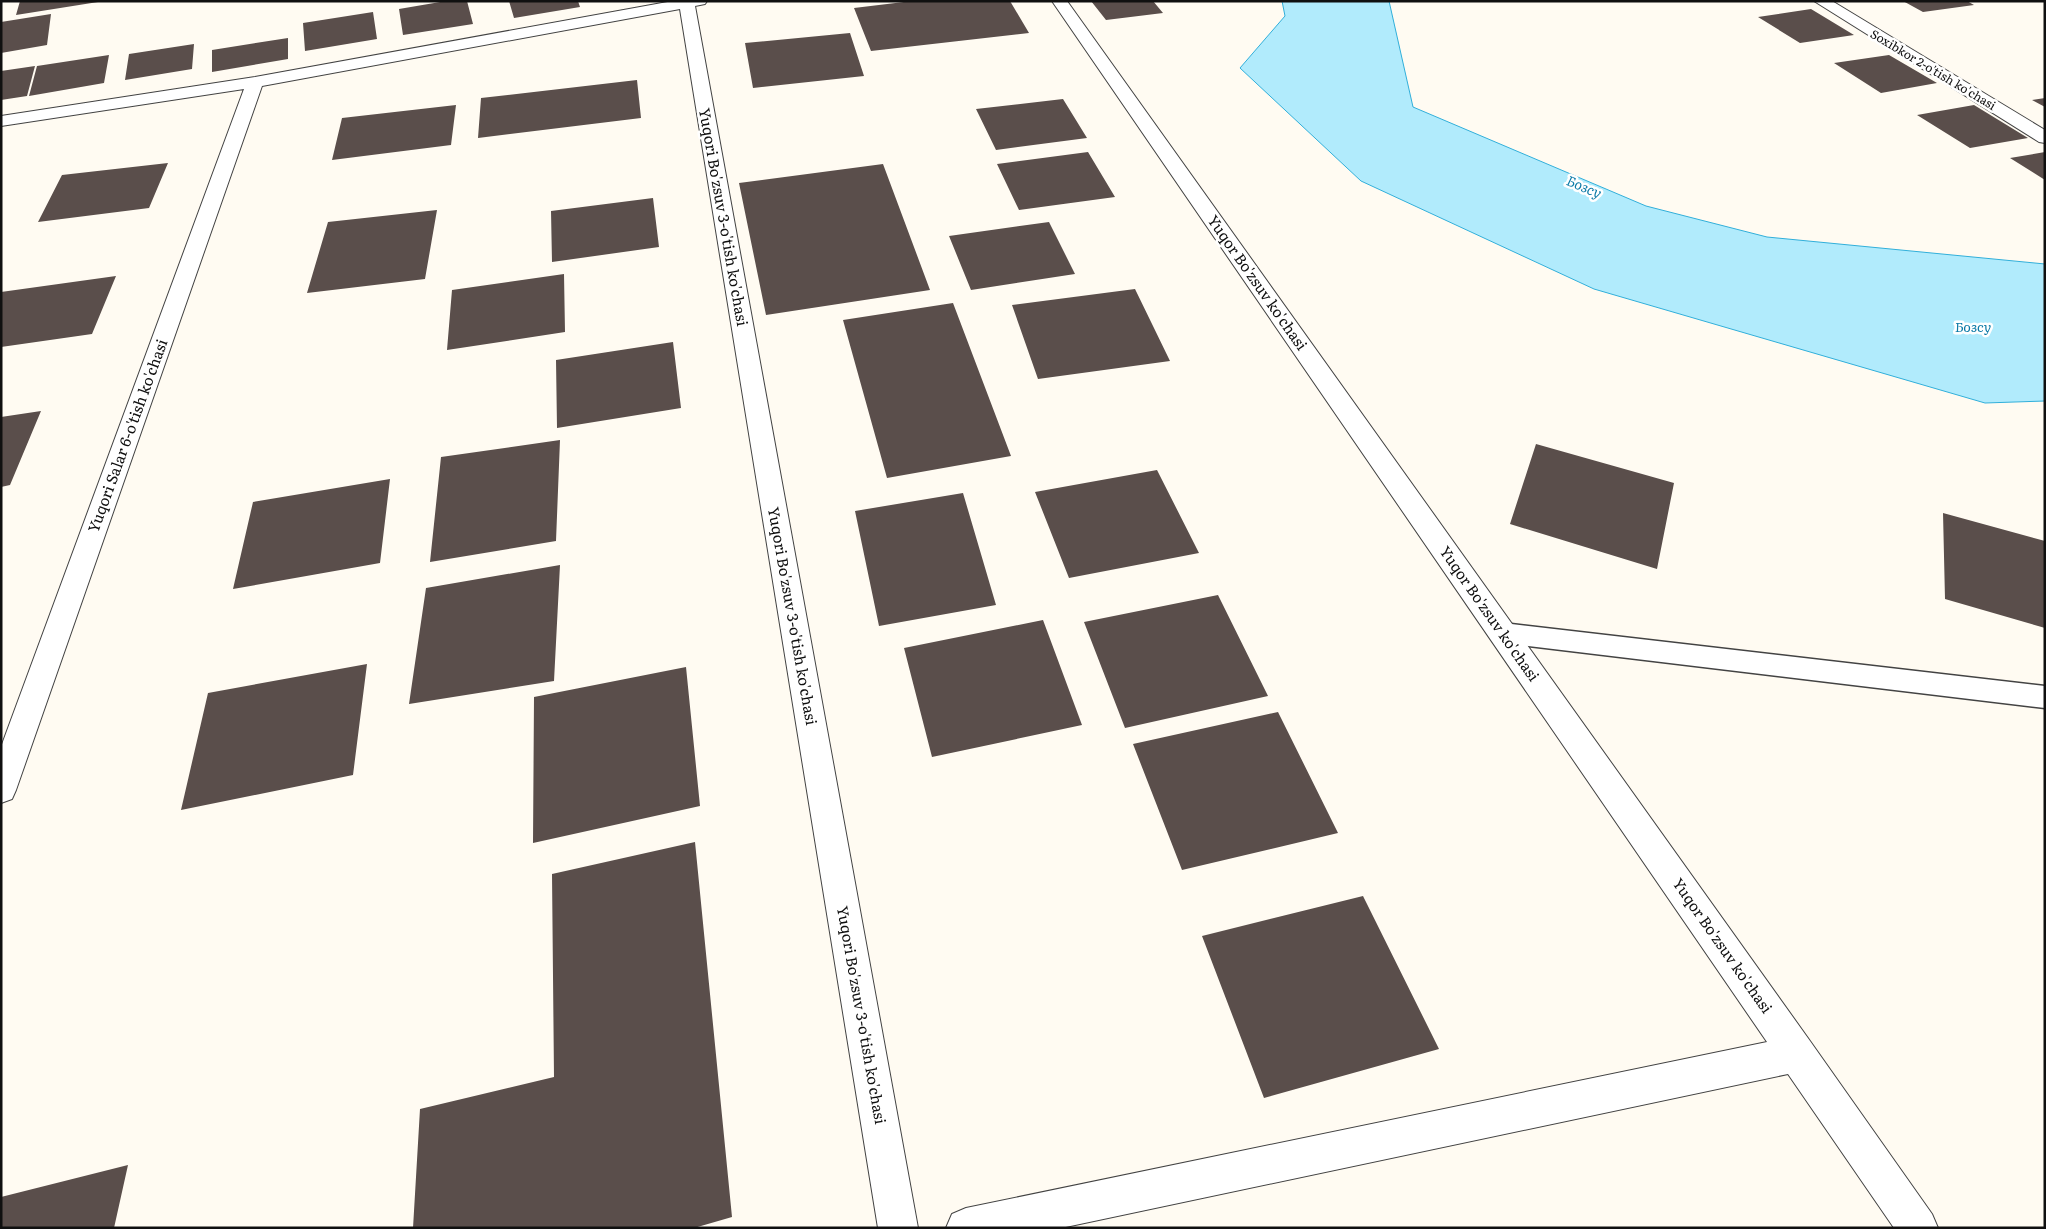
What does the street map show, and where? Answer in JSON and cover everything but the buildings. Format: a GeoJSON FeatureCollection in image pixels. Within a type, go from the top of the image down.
{"type":"FeatureCollection","features":[{"type":"Feature","properties":{"kind":"street","name":"Yuqor Bo'zsuv ko'chasi"},"geometry":{"type":"LineString","coordinates":[[1059,1],[1918,1228]]}},
{"type":"Feature","properties":{"kind":"street","name":"Soxibkor 2-o'tish ko'chasi"},"geometry":{"type":"LineString","coordinates":[[1821,1],[2045,138]]}},
{"type":"Feature","properties":{"kind":"street"},"geometry":{"type":"LineString","coordinates":[[1,121],[255,82],[693,2]]}},
{"type":"Feature","properties":{"kind":"street","name":"Yuqori Bo'zsuv 3-o'tish ko'chasi"},"geometry":{"type":"LineString","coordinates":[[693,2],[898,1228]]}},
{"type":"Feature","properties":{"kind":"street","name":"Yuqori Salar 6-o'tish ko'chasi"},"geometry":{"type":"LineString","coordinates":[[1,790],[255,82]]}},
{"type":"Feature","properties":{"kind":"street"},"geometry":{"type":"LineString","coordinates":[[966,1228],[1797,1054]]}},
{"type":"Feature","properties":{"kind":"lane"},"geometry":{"type":"LineString","coordinates":[[1503,633],[2045,697]]}},
{"type":"Feature","properties":{"kind":"water","name":"Бозсу"},"geometry":{"type":"Polygon","coordinates":[[[1282,1],[1389,1],[1413,107],[1646,206],[1767,237],[2045,264],[2045,401],[1985,403],[1594,289],[1361,181],[1240,68],[1285,16],[1282,1]]]}}]}
